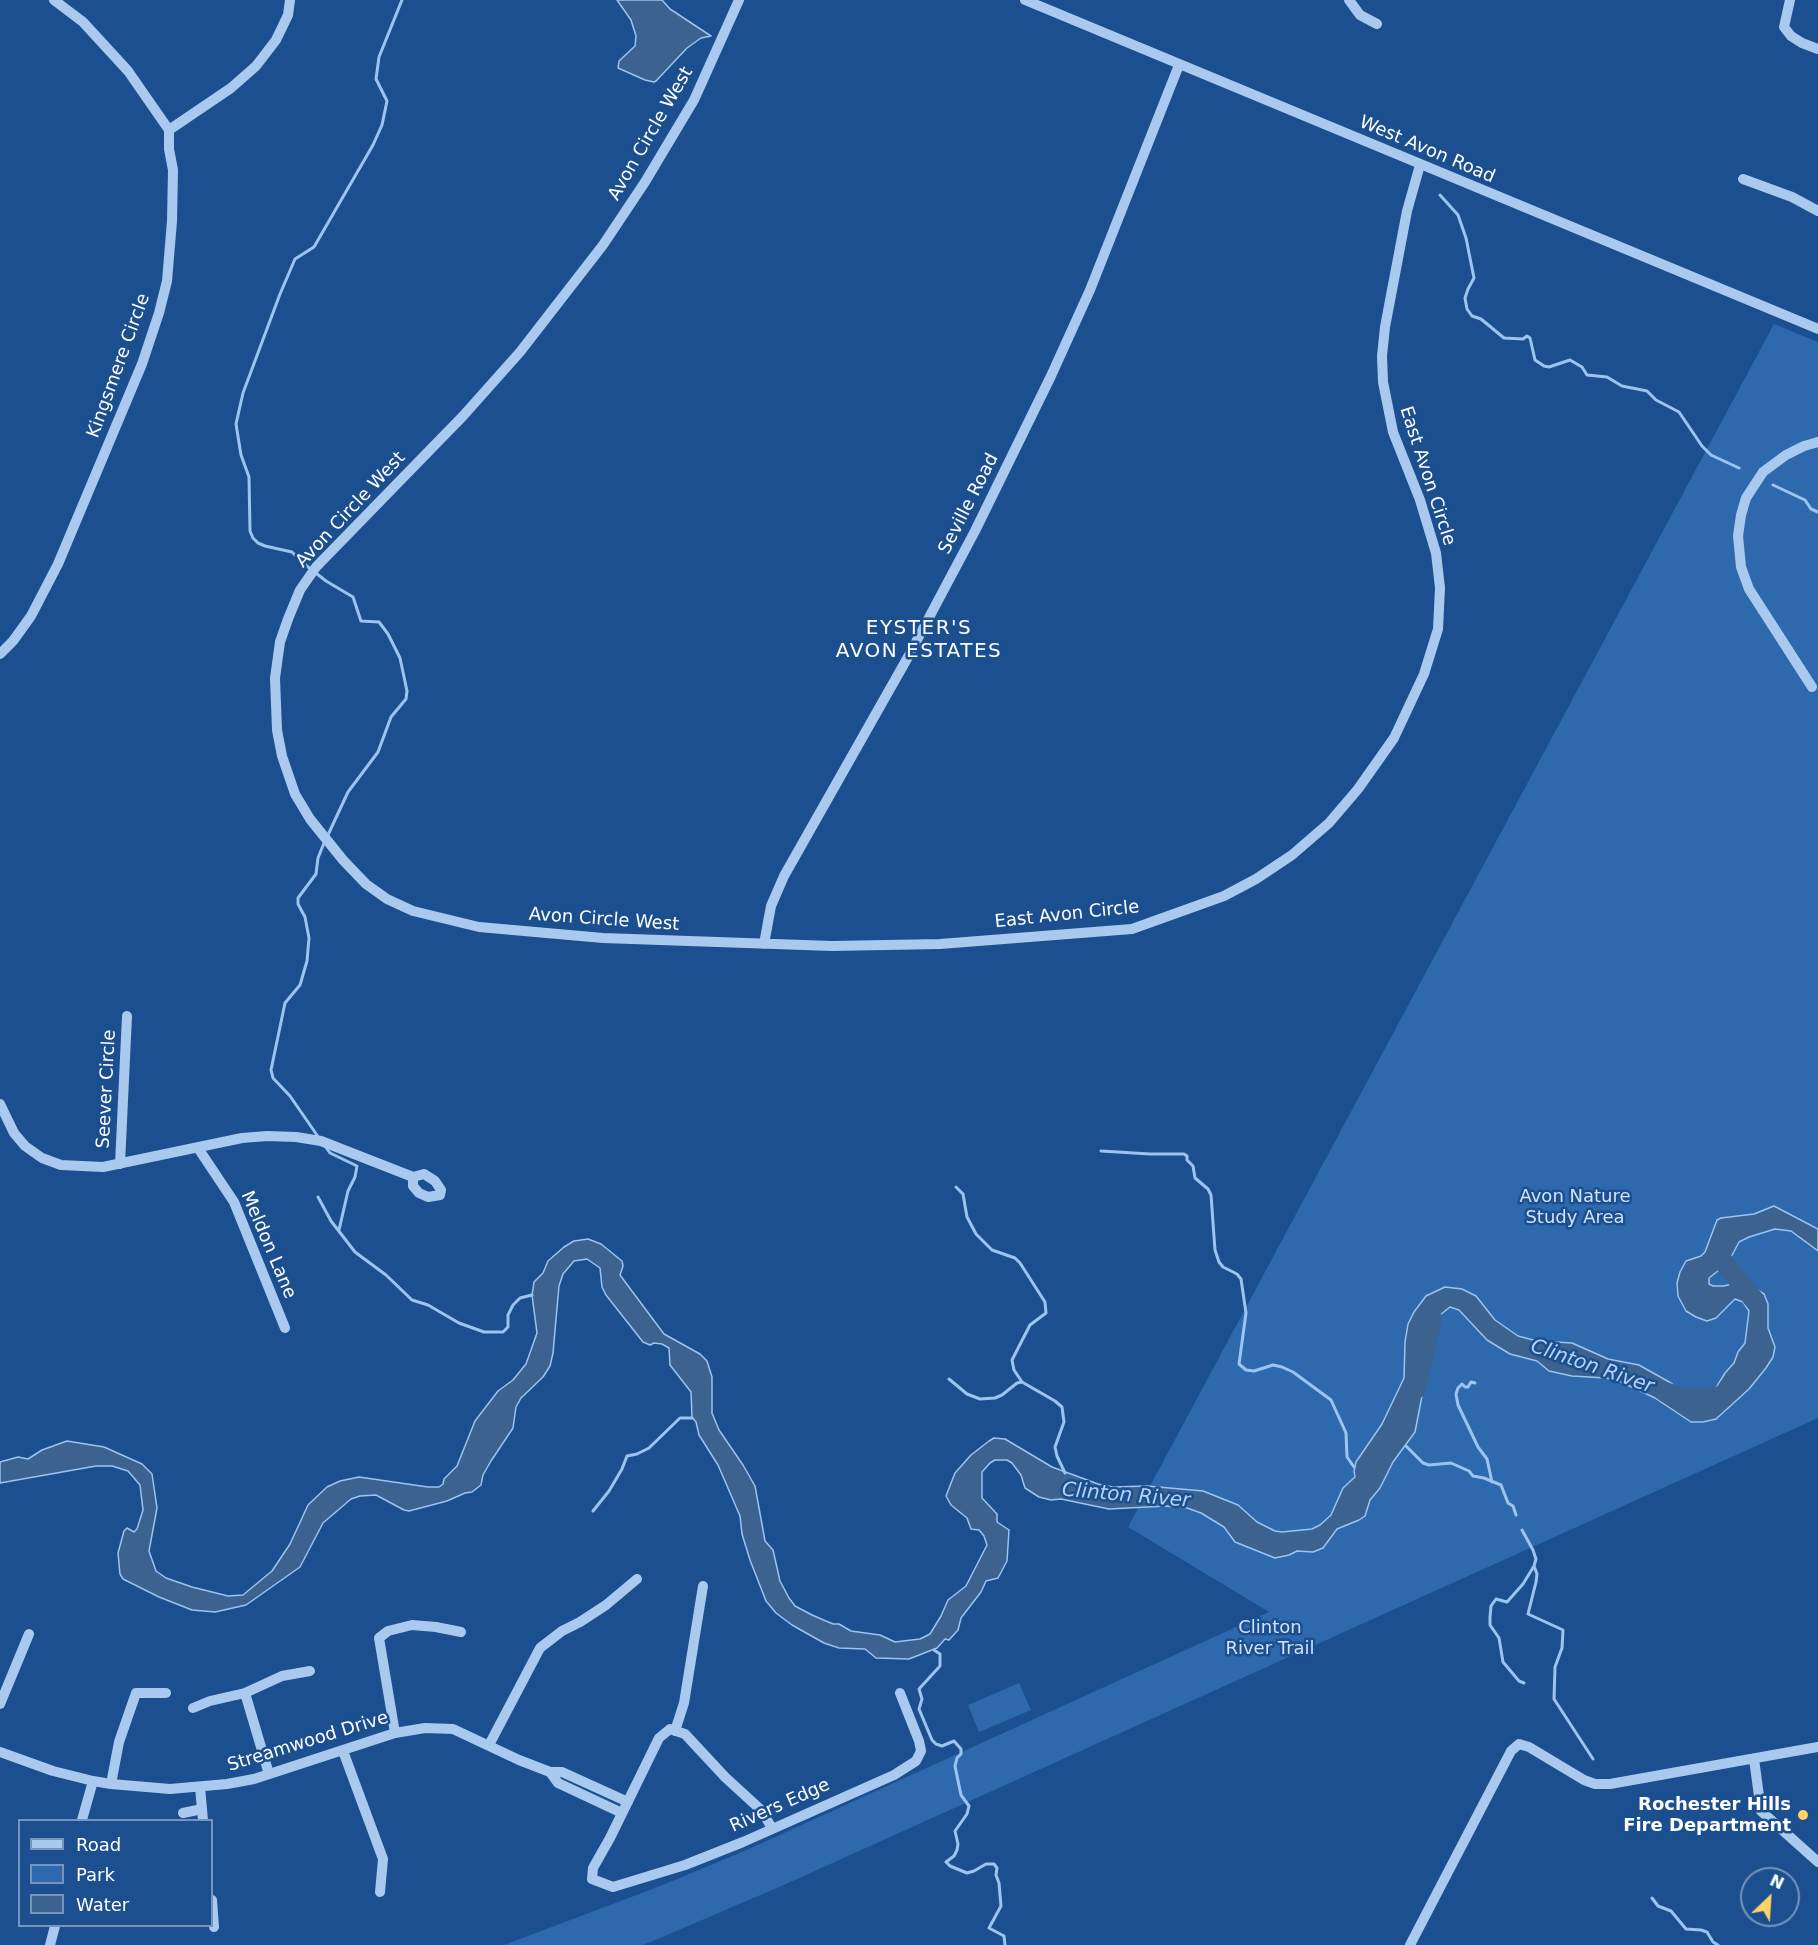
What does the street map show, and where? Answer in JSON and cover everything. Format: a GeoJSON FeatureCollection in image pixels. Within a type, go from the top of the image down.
{"type":"FeatureCollection","features":[{"type":"Feature","properties":{"kind":"street"},"geometry":{"type":"LineString","coordinates":[[54,0],[82,22],[128,71],[169,130],[231,88],[256,66],[276,40],[288,15],[290,0]]}},
{"type":"Feature","properties":{"kind":"street","name":"Avon Circle West"},"geometry":{"type":"LineString","coordinates":[[739,0],[694,100],[645,183],[583,272],[520,352],[316,567],[300,590],[280,642],[275,678],[277,730],[282,756],[295,794],[310,819],[343,860],[366,884],[387,898],[413,912],[479,927],[603,938],[764,944]]}},
{"type":"Feature","properties":{"kind":"street","name":"West Avon Road"},"geometry":{"type":"LineString","coordinates":[[1025,0],[1818,329]]}},
{"type":"Feature","properties":{"kind":"street"},"geometry":{"type":"LineString","coordinates":[[1349,0],[1360,15],[1377,24]]}},
{"type":"Feature","properties":{"kind":"street"},"geometry":{"type":"LineString","coordinates":[[1790,0],[1784,27],[1791,36],[1818,49]]}},
{"type":"Feature","properties":{"kind":"street","name":"Seville Road"},"geometry":{"type":"LineString","coordinates":[[764,944],[771,906],[784,876],[908,657],[975,531],[1051,376],[1090,290],[1179,65]]}},
{"type":"Feature","properties":{"kind":"street","name":"Kingsmere Circle"},"geometry":{"type":"LineString","coordinates":[[0,654],[13,641],[31,616],[58,564],[151,340],[167,281],[173,170],[169,149],[169,130]]}},
{"type":"Feature","properties":{"kind":"street","name":"East Avon Circle"},"geometry":{"type":"LineString","coordinates":[[764,944],[832,946],[940,944],[1132,929],[1201,906],[1256,879],[1292,855],[1329,823],[1358,789],[1394,738],[1424,674],[1438,629],[1440,588],[1436,553],[1420,500],[1393,432],[1383,382],[1382,356],[1387,317],[1405,221],[1420,165]]}},
{"type":"Feature","properties":{"kind":"street"},"geometry":{"type":"LineString","coordinates":[[1743,178],[1792,197],[1818,211]]}},
{"type":"Feature","properties":{"kind":"street"},"geometry":{"type":"LineString","coordinates":[[1812,687],[1749,589],[1739,556],[1738,536],[1746,498],[1763,472],[1786,454],[1818,442]]}},
{"type":"Feature","properties":{"kind":"street","name":"Seever Circle"},"geometry":{"type":"LineString","coordinates":[[120,1164],[127,1016]]}},
{"type":"Feature","properties":{"kind":"street"},"geometry":{"type":"LineString","coordinates":[[0,1104],[14,1133],[25,1146],[42,1158],[61,1165],[103,1167],[242,1138],[267,1136],[321,1141],[413,1177]]}},
{"type":"Feature","properties":{"kind":"street","name":"Meldon Lane"},"geometry":{"type":"LineString","coordinates":[[198,1148],[234,1202],[285,1328]]}},
{"type":"Feature","properties":{"kind":"street"},"geometry":{"type":"LineString","coordinates":[[489,1745],[540,1648],[562,1631],[597,1611],[638,1579]]}},
{"type":"Feature","properties":{"kind":"street"},"geometry":{"type":"LineString","coordinates":[[675,1731],[684,1703],[703,1586]]}},
{"type":"Feature","properties":{"kind":"street"},"geometry":{"type":"LineString","coordinates":[[395,1733],[379,1638],[388,1631],[412,1625],[461,1632]]}},
{"type":"Feature","properties":{"kind":"street"},"geometry":{"type":"LineString","coordinates":[[0,1704],[29,1634]]}},
{"type":"Feature","properties":{"kind":"street"},"geometry":{"type":"LineString","coordinates":[[193,1708],[210,1701],[245,1694],[282,1676],[310,1671]]}},
{"type":"Feature","properties":{"kind":"street"},"geometry":{"type":"LineString","coordinates":[[111,1784],[118,1742],[136,1693],[166,1693]]}},
{"type":"Feature","properties":{"kind":"street","name":"Rivers Edge"},"geometry":{"type":"LineString","coordinates":[[622,1813],[592,1868],[592,1880],[603,1885],[614,1887],[685,1865],[894,1775],[916,1761],[921,1751],[919,1741],[900,1693]]}},
{"type":"Feature","properties":{"kind":"street"},"geometry":{"type":"LineString","coordinates":[[245,1694],[269,1774]]}},
{"type":"Feature","properties":{"kind":"street","name":"Streamwood Drive"},"geometry":{"type":"LineString","coordinates":[[0,1752],[53,1771],[93,1781],[170,1789],[227,1784],[269,1774],[395,1733],[425,1728],[453,1729],[519,1760],[550,1772],[562,1772],[628,1803]]}},
{"type":"Feature","properties":{"kind":"street"},"geometry":{"type":"LineString","coordinates":[[622,1813],[659,1738],[670,1730],[685,1734],[725,1777],[761,1810],[772,1828]]}},
{"type":"Feature","properties":{"kind":"street"},"geometry":{"type":"LineString","coordinates":[[1410,1945],[1511,1752],[1519,1744],[1529,1747],[1584,1780],[1596,1784],[1610,1784],[1818,1747]]}},
{"type":"Feature","properties":{"kind":"street"},"geometry":{"type":"LineString","coordinates":[[343,1751],[383,1859],[380,1892]]}},
{"type":"Feature","properties":{"kind":"street"},"geometry":{"type":"LineString","coordinates":[[1754,1759],[1761,1811],[1818,1862]]}},
{"type":"Feature","properties":{"kind":"street","name":"Streamwood Drive"},"geometry":{"type":"LineString","coordinates":[[550,1772],[558,1783],[622,1813]]}},
{"type":"Feature","properties":{"kind":"street"},"geometry":{"type":"LineString","coordinates":[[83,1819],[93,1781]]}},
{"type":"Feature","properties":{"kind":"street"},"geometry":{"type":"LineString","coordinates":[[183,1813],[203,1815],[200,1786]]}},
{"type":"Feature","properties":{"kind":"street"},"geometry":{"type":"LineString","coordinates":[[213,1914],[214,1927]]}},
{"type":"Feature","properties":{"kind":"street"},"geometry":{"type":"LineString","coordinates":[[50,1945],[55,1927]]}},
{"type":"Feature","properties":{"kind":"green space","name":"Avon Nature Study Area"},"geometry":{"type":"Polygon","coordinates":[[[1774,324],[1818,342],[1818,1418],[786,1884],[658,1939],[642,1945],[504,1945],[663,1885],[751,1848],[1269,1612],[1128,1527],[1774,324]]]}},
{"type":"Feature","properties":{"kind":"green space"},"geometry":{"type":"Polygon","coordinates":[[[1019,1683],[1031,1710],[979,1732],[968,1705],[1019,1683]]]}},
{"type":"Feature","properties":{"kind":"water"},"geometry":{"type":"Polygon","coordinates":[[[617,0],[662,0],[670,9],[711,36],[701,38],[687,48],[656,81],[645,80],[618,68],[619,61],[635,46],[636,36],[631,20],[617,0]]]}},
{"type":"Feature","properties":{"kind":"water"},"geometry":{"type":"Polygon","coordinates":[[[1774,1206],[1818,1229],[1818,1251],[1791,1231],[1775,1229],[1739,1242],[1728,1263],[1709,1278],[1709,1284],[1713,1286],[1724,1286],[1742,1281],[1764,1294],[1768,1304],[1768,1328],[1775,1347],[1773,1357],[1749,1389],[1716,1419],[1691,1422],[1655,1398],[1619,1381],[1549,1371],[1537,1361],[1510,1354],[1487,1340],[1459,1310],[1450,1307],[1435,1319],[1422,1357],[1422,1396],[1415,1432],[1370,1500],[1365,1516],[1337,1529],[1323,1548],[1313,1552],[1297,1551],[1275,1558],[1235,1542],[1224,1527],[1201,1513],[1187,1508],[1166,1506],[1109,1509],[1039,1497],[1025,1488],[1021,1475],[1012,1463],[1007,1460],[995,1460],[982,1472],[982,1498],[997,1514],[997,1522],[1009,1530],[1007,1561],[998,1578],[986,1581],[981,1592],[961,1618],[958,1630],[949,1640],[945,1639],[937,1648],[909,1659],[876,1658],[865,1649],[839,1648],[824,1643],[792,1625],[776,1613],[766,1601],[742,1534],[740,1516],[718,1465],[699,1435],[696,1422],[692,1417],[691,1392],[670,1365],[669,1348],[662,1344],[650,1345],[643,1342],[606,1295],[602,1287],[600,1268],[587,1259],[574,1261],[563,1274],[559,1286],[550,1366],[543,1377],[521,1398],[516,1407],[513,1428],[483,1475],[481,1485],[472,1492],[409,1511],[376,1495],[351,1499],[323,1523],[300,1567],[246,1605],[215,1612],[192,1610],[123,1579],[120,1574],[118,1553],[124,1531],[127,1528],[134,1532],[137,1529],[143,1510],[140,1485],[128,1471],[112,1466],[96,1466],[0,1483],[0,1462],[18,1457],[28,1459],[42,1450],[67,1441],[104,1447],[142,1464],[152,1474],[157,1508],[149,1551],[156,1571],[166,1578],[192,1587],[228,1596],[243,1595],[272,1571],[290,1544],[308,1505],[327,1487],[340,1481],[359,1477],[428,1487],[439,1487],[443,1484],[444,1479],[457,1466],[475,1421],[498,1391],[513,1380],[526,1364],[537,1333],[532,1295],[534,1282],[543,1273],[548,1261],[564,1247],[574,1241],[588,1239],[601,1244],[622,1261],[620,1275],[664,1334],[700,1354],[707,1361],[712,1377],[712,1413],[719,1430],[755,1486],[765,1541],[773,1550],[780,1581],[795,1606],[851,1631],[880,1635],[895,1642],[920,1639],[930,1634],[948,1600],[966,1586],[987,1545],[979,1530],[971,1529],[967,1518],[951,1505],[946,1496],[955,1473],[971,1455],[994,1438],[1005,1439],[1052,1467],[1098,1484],[1113,1487],[1147,1486],[1203,1491],[1238,1505],[1257,1522],[1275,1531],[1312,1529],[1331,1515],[1343,1488],[1355,1477],[1356,1462],[1382,1424],[1404,1378],[1408,1324],[1426,1296],[1445,1287],[1462,1289],[1476,1296],[1495,1320],[1518,1336],[1537,1341],[1572,1343],[1608,1359],[1639,1365],[1671,1383],[1691,1399],[1706,1399],[1713,1393],[1734,1363],[1745,1343],[1749,1311],[1743,1302],[1735,1299],[1716,1318],[1707,1321],[1696,1317],[1686,1311],[1678,1296],[1677,1283],[1680,1272],[1686,1261],[1701,1256],[1705,1252],[1717,1220],[1754,1214],[1774,1206]]]}},
{"type":"Feature","properties":{"kind":"waterway"},"geometry":{"type":"LineString","coordinates":[[327,837],[348,792],[378,752],[391,717],[406,699],[407,691],[400,658],[379,622],[361,621],[353,597],[326,581],[292,552],[265,546],[253,538],[250,531],[249,477],[241,455],[236,424],[243,393],[295,259],[314,247],[373,145],[382,125],[387,101],[376,79],[379,57],[402,0]]}},
{"type":"Feature","properties":{"kind":"waterway"},"geometry":{"type":"LineString","coordinates":[[1440,195],[1458,215],[1466,238],[1474,278],[1465,298],[1467,309],[1472,316],[1481,319],[1504,338],[1523,339],[1527,336],[1530,338],[1535,360],[1544,366],[1549,367],[1570,360],[1582,367],[1587,375],[1607,377],[1622,386],[1647,391],[1656,400],[1679,412],[1702,446],[1711,455],[1739,468]]}},
{"type":"Feature","properties":{"kind":"waterway"},"geometry":{"type":"LineString","coordinates":[[1773,485],[1805,500],[1811,509],[1818,512]]}},
{"type":"Feature","properties":{"kind":"waterway"},"geometry":{"type":"LineString","coordinates":[[319,1138],[290,1096],[273,1078],[271,1070],[285,1003],[300,985],[307,961],[309,938],[298,898],[316,874],[318,858],[324,843]]}},
{"type":"Feature","properties":{"kind":"waterway"},"geometry":{"type":"LineString","coordinates":[[325,1146],[330,1153],[357,1166],[355,1177],[348,1191],[339,1230]]}},
{"type":"Feature","properties":{"kind":"waterway"},"geometry":{"type":"LineString","coordinates":[[1101,1151],[1184,1154],[1187,1156],[1187,1160],[1193,1166],[1195,1178],[1208,1189],[1211,1195],[1215,1250],[1219,1262],[1241,1279],[1246,1313],[1239,1364],[1246,1370],[1254,1371],[1273,1365],[1282,1367],[1293,1372],[1331,1400],[1346,1433],[1347,1457],[1354,1467]]}},
{"type":"Feature","properties":{"kind":"waterway"},"geometry":{"type":"LineString","coordinates":[[956,1187],[963,1194],[967,1217],[976,1234],[992,1250],[1015,1258],[1045,1302],[1046,1313],[1030,1325],[1012,1360],[1014,1370],[1022,1382],[1062,1407],[1064,1422],[1055,1447],[1065,1473]]}},
{"type":"Feature","properties":{"kind":"waterway"},"geometry":{"type":"LineString","coordinates":[[318,1197],[331,1221],[355,1252],[386,1275],[412,1300],[428,1305],[459,1323],[484,1332],[503,1332],[508,1327],[508,1315],[513,1305],[520,1298],[532,1295]]}},
{"type":"Feature","properties":{"kind":"waterway","name":"Clinton River"},"geometry":{"type":"LineString","coordinates":[[1724,1242],[1718,1255],[1755,1301]]}},
{"type":"Feature","properties":{"kind":"waterway","name":"Clinton River"},"geometry":{"type":"LineString","coordinates":[[1416,1389],[1432,1318]]}},
{"type":"Feature","properties":{"kind":"waterway"},"geometry":{"type":"LineString","coordinates":[[949,1379],[967,1394],[980,1399],[995,1398],[1022,1382]]}},
{"type":"Feature","properties":{"kind":"waterway"},"geometry":{"type":"LineString","coordinates":[[1475,1383],[1471,1382],[1468,1387],[1462,1384],[1456,1394],[1458,1405],[1478,1447],[1487,1459],[1492,1482]]}},
{"type":"Feature","properties":{"kind":"waterway","name":"Clinton River"},"geometry":{"type":"LineString","coordinates":[[1665,1392],[1687,1399],[1723,1396],[1729,1387]]}},
{"type":"Feature","properties":{"kind":"waterway"},"geometry":{"type":"LineString","coordinates":[[593,1511],[609,1491],[627,1456],[649,1448],[680,1418],[692,1418]]}},
{"type":"Feature","properties":{"kind":"waterway"},"geometry":{"type":"LineString","coordinates":[[1406,1446],[1423,1463],[1429,1465],[1451,1463],[1469,1471],[1473,1476],[1501,1485],[1516,1515]]}},
{"type":"Feature","properties":{"kind":"waterway"},"geometry":{"type":"LineString","coordinates":[[1522,1530],[1536,1559],[1534,1566],[1537,1574],[1536,1582],[1528,1614],[1563,1630],[1562,1648],[1555,1667],[1554,1699],[1593,1759]]}},
{"type":"Feature","properties":{"kind":"waterway"},"geometry":{"type":"LineString","coordinates":[[1524,1683],[1519,1681],[1503,1662],[1499,1638],[1490,1625],[1490,1617],[1491,1606],[1496,1599],[1507,1602],[1523,1584],[1534,1566]]}},
{"type":"Feature","properties":{"kind":"waterway"},"geometry":{"type":"LineString","coordinates":[[934,1650],[940,1654],[940,1666],[919,1689],[922,1699],[919,1709],[932,1740],[936,1744],[942,1746],[954,1741],[961,1749],[955,1766],[961,1795],[969,1806],[967,1814],[955,1831],[957,1850],[954,1856],[946,1862],[967,1873],[986,1864],[994,1864],[997,1868],[1001,1906],[989,1928],[1004,1936],[1005,1945]]}},
{"type":"Feature","properties":{"kind":"waterway"},"geometry":{"type":"LineString","coordinates":[[1652,1898],[1658,1906],[1671,1911],[1686,1929],[1707,1932],[1713,1942],[1718,1945]]}},
{"type":"Feature","properties":{"kind":"place","name":"Rochester Hills Fire Department"},"geometry":{"type":"Point","coordinates":[1803,1815]}},
{"type":"Feature","properties":{"kind":"district","name":"EYSTER'S AVON ESTATES"},"geometry":{"type":"Point","coordinates":[919,640]}},
{"type":"Feature","properties":{"kind":"park label","name":"Clinton River Trail"},"geometry":{"type":"Point","coordinates":[1270,1638]}}]}
